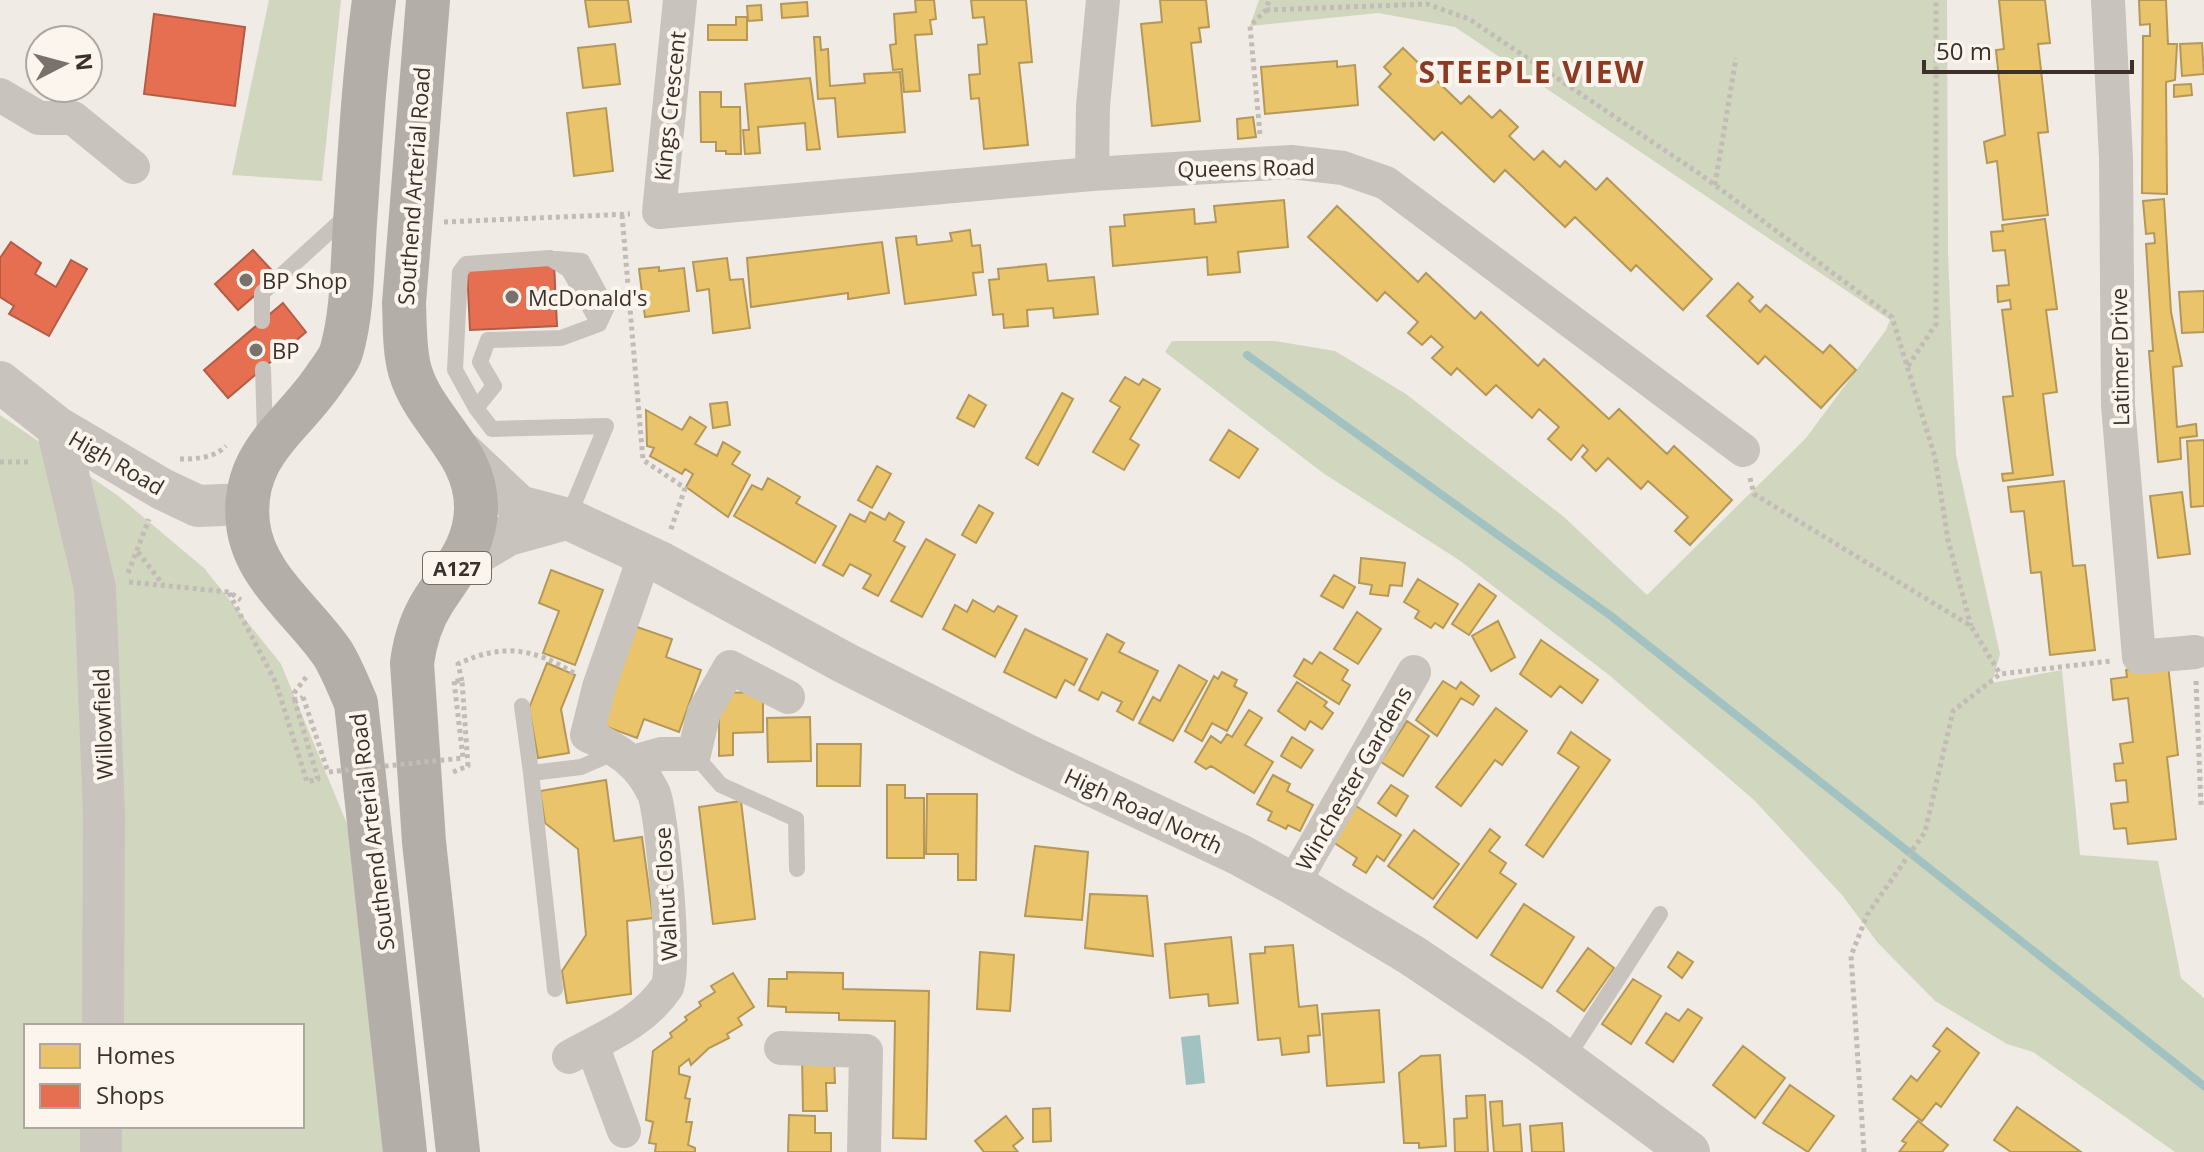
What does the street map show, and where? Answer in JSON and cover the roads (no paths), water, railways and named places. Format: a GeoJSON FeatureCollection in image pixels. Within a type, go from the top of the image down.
{"type":"FeatureCollection","features":[{"type":"Feature","properties":{"kind":"highway","name":"Southend Arterial Road"},"geometry":{"type":"LineString","coordinates":[[374,0],[349,310],[342,353],[315,394],[254,466],[247,504],[248,526],[257,554],[278,586],[333,654],[356,703],[405,1152]]}},
{"type":"Feature","properties":{"kind":"highway","name":"Southend Arterial Road"},"geometry":{"type":"LineString","coordinates":[[428,0],[404,303],[405,339],[410,372],[462,452],[474,479],[476,509],[473,538],[461,563],[433,601],[416,636],[412,689],[458,1152]]}},
{"type":"Feature","properties":{"kind":"street","name":"Kings Crescent"},"geometry":{"type":"LineString","coordinates":[[659,212],[680,0]]}},
{"type":"Feature","properties":{"kind":"street"},"geometry":{"type":"LineString","coordinates":[[1092,174],[1093,106],[1103,0]]}},
{"type":"Feature","properties":{"kind":"street","name":"Latimer Drive"},"geometry":{"type":"LineString","coordinates":[[2108,0],[2116,158],[2118,405],[2139,657],[2195,652]]}},
{"type":"Feature","properties":{"kind":"street"},"geometry":{"type":"LineString","coordinates":[[0,95],[39,118],[73,118],[133,167]]}},
{"type":"Feature","properties":{"kind":"street","name":"Queens Road"},"geometry":{"type":"LineString","coordinates":[[659,212],[1092,174],[1262,163],[1291,162],[1343,168],[1386,183],[1743,450]]}},
{"type":"Feature","properties":{"kind":"street","name":"High Road"},"geometry":{"type":"LineString","coordinates":[[0,382],[57,427],[162,489],[198,506],[247,504]]}},
{"type":"Feature","properties":{"kind":"street","name":"Willowfield"},"geometry":{"type":"LineString","coordinates":[[57,427],[95,588],[104,815],[103,1024]]}},
{"type":"Feature","properties":{"kind":"street","name":"High Road North"},"geometry":{"type":"LineString","coordinates":[[462,452],[519,506],[568,519],[653,558],[859,670],[1027,755],[1240,855],[1293,884],[1413,956],[1565,1060],[1689,1152]]}},
{"type":"Feature","properties":{"kind":"street"},"geometry":{"type":"LineString","coordinates":[[461,563],[508,535],[568,519]]}},
{"type":"Feature","properties":{"kind":"street","name":"Walnut Close"},"geometry":{"type":"LineString","coordinates":[[624,1131],[581,1051],[644,1016],[670,984],[669,911],[659,836],[661,820],[653,793],[627,756],[587,735],[599,687],[653,558]]}},
{"type":"Feature","properties":{"kind":"street"},"geometry":{"type":"LineString","coordinates":[[627,756],[694,754],[704,712],[730,667],[788,697]]}},
{"type":"Feature","properties":{"kind":"street","name":"Winchester Gardens"},"geometry":{"type":"LineString","coordinates":[[1293,884],[1414,672]]}},
{"type":"Feature","properties":{"kind":"street"},"geometry":{"type":"LineString","coordinates":[[781,1048],[866,1051],[864,1152]]}},
{"type":"Feature","properties":{"kind":"street"},"geometry":{"type":"LineString","coordinates":[[101,1128],[101,1152]]}},
{"type":"Feature","properties":{"kind":"lane"},"geometry":{"type":"LineString","coordinates":[[262,321],[262,293],[340,222],[359,167]]}},
{"type":"Feature","properties":{"kind":"lane"},"geometry":{"type":"LineString","coordinates":[[476,408],[494,386],[480,362],[488,340],[561,338],[599,324],[569,270],[550,258],[466,264],[460,272],[455,370],[476,408],[492,429],[606,426],[568,519]]}},
{"type":"Feature","properties":{"kind":"lane"},"geometry":{"type":"LineString","coordinates":[[263,369],[267,407],[264,452]]}},
{"type":"Feature","properties":{"kind":"lane"},"geometry":{"type":"LineString","coordinates":[[522,706],[555,989]]}},
{"type":"Feature","properties":{"kind":"lane"},"geometry":{"type":"LineString","coordinates":[[694,754],[721,785],[796,819],[797,869]]}},
{"type":"Feature","properties":{"kind":"lane"},"geometry":{"type":"LineString","coordinates":[[531,773],[581,767],[627,756]]}},
{"type":"Feature","properties":{"kind":"lane"},"geometry":{"type":"LineString","coordinates":[[1565,1060],[1660,914]]}},
{"type":"Feature","properties":{"kind":"water"},"geometry":{"type":"Polygon","coordinates":[[[1200,1035],[1205,1083],[1186,1085],[1181,1037],[1200,1035]]]}},
{"type":"Feature","properties":{"kind":"waterway"},"geometry":{"type":"LineString","coordinates":[[1247,355],[1611,616],[2204,1086]]}},
{"type":"Feature","properties":{"kind":"place","name":"BP Shop"},"geometry":{"type":"Point","coordinates":[246,280]}},
{"type":"Feature","properties":{"kind":"place","name":"McDonald's"},"geometry":{"type":"Point","coordinates":[512,297]}},
{"type":"Feature","properties":{"kind":"place","name":"BP"},"geometry":{"type":"Point","coordinates":[256,350]}},
{"type":"Feature","properties":{"kind":"district","name":"STEEPLE VIEW"},"geometry":{"type":"Point","coordinates":[1532,71]}}]}
